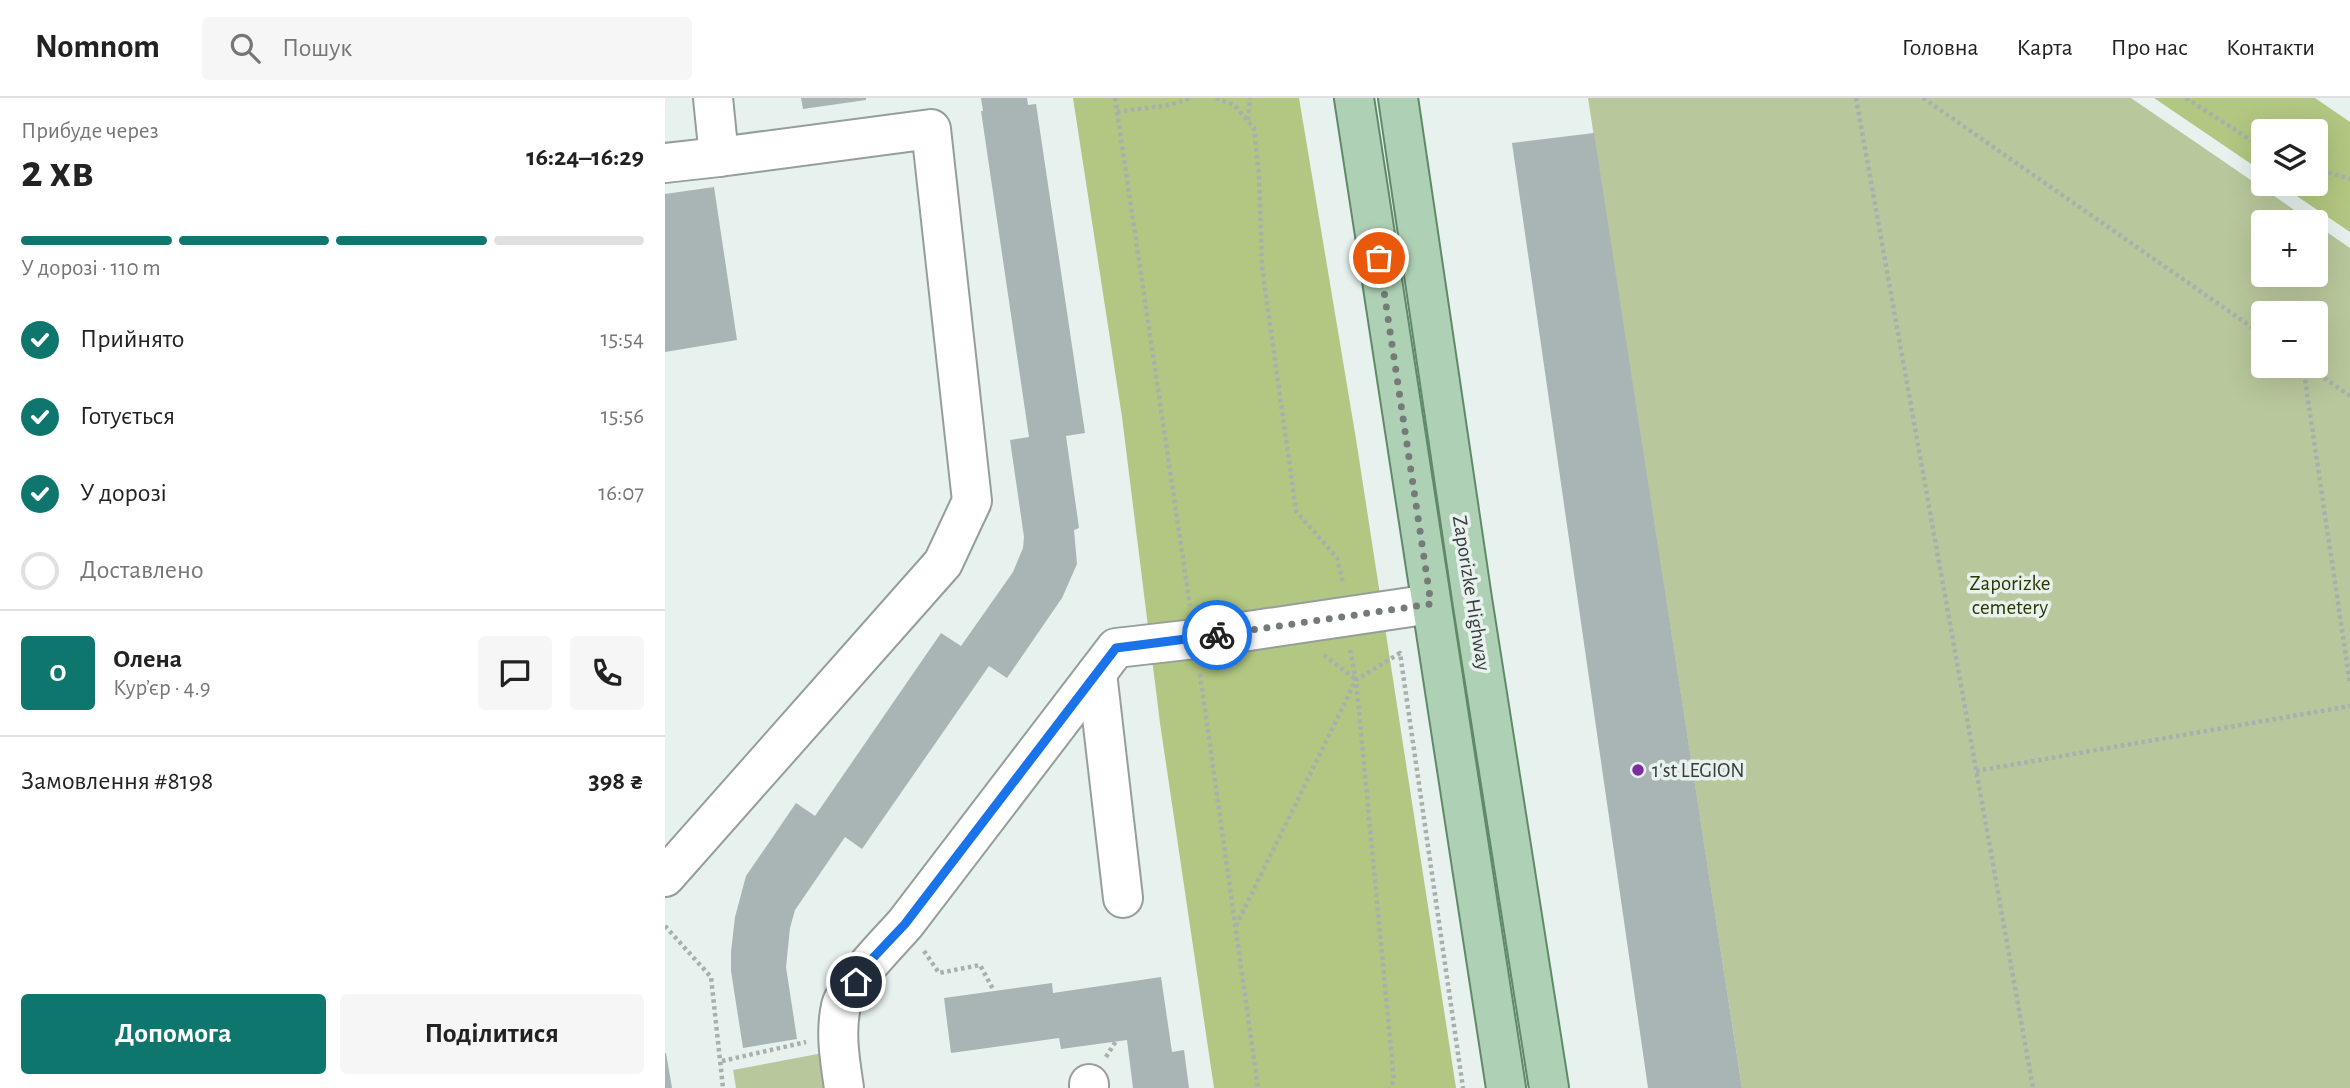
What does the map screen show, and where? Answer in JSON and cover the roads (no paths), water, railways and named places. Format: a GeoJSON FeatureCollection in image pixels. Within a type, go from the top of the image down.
{"type":"FeatureCollection","features":[{"type":"Feature","properties":{"kind":"main road","name":"Zaporizke Highway"},"geometry":{"type":"LineString","coordinates":[[1355,98],[1506,1088]]}},
{"type":"Feature","properties":{"kind":"main road","name":"Zaporizke Highway"},"geometry":{"type":"LineString","coordinates":[[1399,99],[1472,599],[1549,1088]]}},
{"type":"Feature","properties":{"kind":"main road"},"geometry":{"type":"LineString","coordinates":[[1431,604],[1472,599]]}},
{"type":"Feature","properties":{"kind":"lane"},"geometry":{"type":"LineString","coordinates":[[713,98],[719,157]]}},
{"type":"Feature","properties":{"kind":"lane"},"geometry":{"type":"LineString","coordinates":[[665,163],[932,130],[972,500],[943,563],[665,877]]}},
{"type":"Feature","properties":{"kind":"lane"},"geometry":{"type":"LineString","coordinates":[[844,1088],[838,1035],[842,1003],[871,960],[905,924],[1116,648],[1431,604]]}},
{"type":"Feature","properties":{"kind":"lane"},"geometry":{"type":"LineString","coordinates":[[1097,673],[1123,898]]}},
{"type":"Feature","properties":{"kind":"place","name":"1'st LEGION"},"geometry":{"type":"Point","coordinates":[1638,770]}},
{"type":"Feature","properties":{"kind":"park label","name":"Zaporizke cemetery"},"geometry":{"type":"Point","coordinates":[2010,595]}}]}
